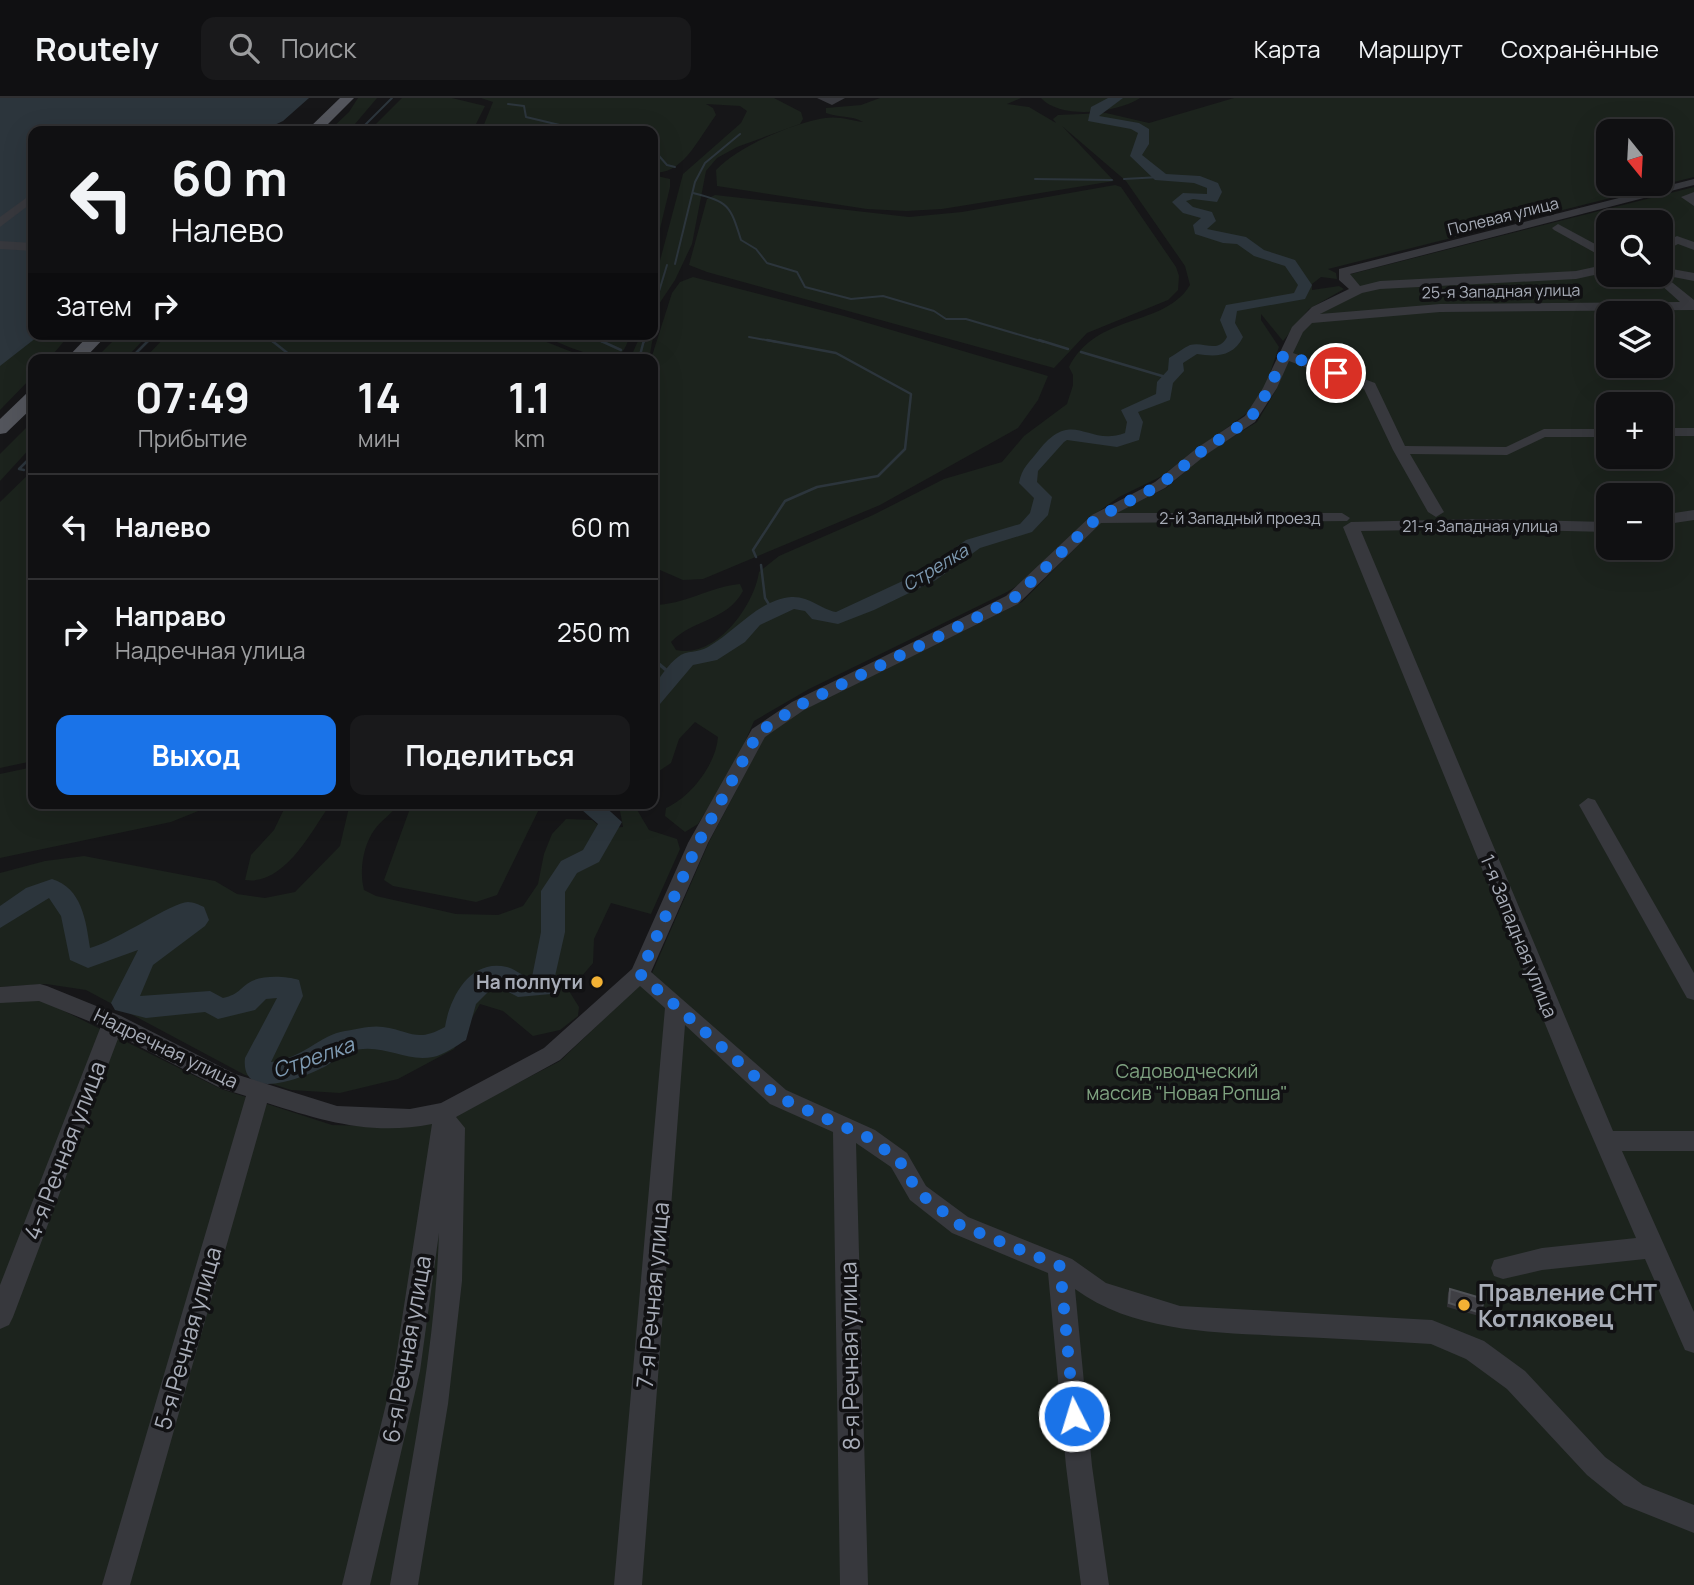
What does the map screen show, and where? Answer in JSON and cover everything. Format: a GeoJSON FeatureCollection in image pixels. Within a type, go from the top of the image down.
{"type":"FeatureCollection","features":[{"type":"Feature","properties":{"kind":"main road"},"geometry":{"type":"LineString","coordinates":[[318,126],[348,98]]}},
{"type":"Feature","properties":{"kind":"main road"},"geometry":{"type":"LineString","coordinates":[[79,354],[94,340]]}},
{"type":"Feature","properties":{"kind":"main road"},"geometry":{"type":"LineString","coordinates":[[0,429],[28,402]]}},
{"type":"Feature","properties":{"kind":"street"},"geometry":{"type":"LineString","coordinates":[[822,98],[829,102],[840,98]]}},
{"type":"Feature","properties":{"kind":"street","name":"Полевая улица"},"geometry":{"type":"LineString","coordinates":[[1358,290],[1345,280],[1343,272],[1694,183]]}},
{"type":"Feature","properties":{"kind":"street","name":"Полевая улица"},"geometry":{"type":"LineString","coordinates":[[1641,210],[1692,199]]}},
{"type":"Feature","properties":{"kind":"street"},"geometry":{"type":"LineString","coordinates":[[0,223],[28,200]]}},
{"type":"Feature","properties":{"kind":"street","name":"Полевая улица"},"geometry":{"type":"LineString","coordinates":[[1596,220],[1558,228],[1596,249]]}},
{"type":"Feature","properties":{"kind":"street"},"geometry":{"type":"LineString","coordinates":[[1673,242],[1677,240],[1694,246]]}},
{"type":"Feature","properties":{"kind":"street"},"geometry":{"type":"LineString","coordinates":[[0,245],[28,247]]}},
{"type":"Feature","properties":{"kind":"street","name":"Надречная улица"},"geometry":{"type":"LineString","coordinates":[[0,995],[40,992],[113,1022],[228,1080],[337,1116],[410,1119],[450,1110],[552,1054],[640,974],[698,843],[758,733],[798,706],[1012,600],[1097,518],[1160,485],[1202,451],[1250,419],[1270,388],[1297,330],[1317,310],[1358,290],[1419,281],[1576,275],[1596,271]]}},
{"type":"Feature","properties":{"kind":"street"},"geometry":{"type":"LineString","coordinates":[[1673,273],[1694,277]]}},
{"type":"Feature","properties":{"kind":"street"},"geometry":{"type":"LineString","coordinates":[[1669,287],[1694,306]]}},
{"type":"Feature","properties":{"kind":"street","name":"25-я Западная улица"},"geometry":{"type":"LineString","coordinates":[[1308,319],[1440,308],[1694,306]]}},
{"type":"Feature","properties":{"kind":"street"},"geometry":{"type":"LineString","coordinates":[[1284,354],[1370,386],[1400,450],[1436,512]]}},
{"type":"Feature","properties":{"kind":"street"},"geometry":{"type":"LineString","coordinates":[[1673,432],[1694,432]]}},
{"type":"Feature","properties":{"kind":"street"},"geometry":{"type":"LineString","coordinates":[[1400,450],[1507,451],[1522,448],[1534,435],[1596,433]]}},
{"type":"Feature","properties":{"kind":"street"},"geometry":{"type":"LineString","coordinates":[[1673,518],[1694,515]]}},
{"type":"Feature","properties":{"kind":"street","name":"2-й Западный проезд"},"geometry":{"type":"LineString","coordinates":[[1097,518],[1346,523]]}},
{"type":"Feature","properties":{"kind":"street","name":"21-я Западная улица"},"geometry":{"type":"LineString","coordinates":[[1346,523],[1596,527]]}},
{"type":"Feature","properties":{"kind":"street","name":"1-я Западная улица"},"geometry":{"type":"LineString","coordinates":[[1346,523],[1605,1142],[1694,1341]]}},
{"type":"Feature","properties":{"kind":"street"},"geometry":{"type":"LineString","coordinates":[[1588,805],[1694,992]]}},
{"type":"Feature","properties":{"kind":"street"},"geometry":{"type":"LineString","coordinates":[[640,974],[778,1097],[813,1116],[867,1137],[899,1160],[918,1192],[960,1225],[1060,1266],[1097,1291],[1138,1307],[1180,1318],[1432,1332],[1475,1350],[1516,1380],[1596,1466],[1634,1495],[1694,1519]]}},
{"type":"Feature","properties":{"kind":"street","name":"7-я Речная улица"},"geometry":{"type":"LineString","coordinates":[[628,1585],[676,1004]]}},
{"type":"Feature","properties":{"kind":"street","name":"4-я Речная улица"},"geometry":{"type":"LineString","coordinates":[[0,1317],[113,1022]]}},
{"type":"Feature","properties":{"kind":"street","name":"5-я Речная улица"},"geometry":{"type":"LineString","coordinates":[[116,1585],[259,1091]]}},
{"type":"Feature","properties":{"kind":"street","name":"6-я Речная улица"},"geometry":{"type":"LineString","coordinates":[[356,1585],[407,1371],[450,1110]]}},
{"type":"Feature","properties":{"kind":"street","name":"6-я Речная улица"},"geometry":{"type":"LineString","coordinates":[[404,1585],[435,1404],[450,1281],[450,1110]]}},
{"type":"Feature","properties":{"kind":"street","name":"8-я Речная улица"},"geometry":{"type":"LineString","coordinates":[[844,1126],[854,1585]]}},
{"type":"Feature","properties":{"kind":"street"},"geometry":{"type":"LineString","coordinates":[[1605,1142],[1694,1141]]}},
{"type":"Feature","properties":{"kind":"street"},"geometry":{"type":"LineString","coordinates":[[1503,1268],[1542,1259],[1652,1247]]}},
{"type":"Feature","properties":{"kind":"street"},"geometry":{"type":"LineString","coordinates":[[1060,1266],[1079,1466],[1095,1585]]}},
{"type":"Feature","properties":{"kind":"green space"},"geometry":{"type":"Polygon","coordinates":[[[358,98],[377,98],[353,126],[334,126],[349,112],[358,98]]]}},
{"type":"Feature","properties":{"kind":"green space"},"geometry":{"type":"Polygon","coordinates":[[[402,98],[452,98],[485,106],[475,126],[374,126],[402,98]]]}},
{"type":"Feature","properties":{"kind":"green space"},"geometry":{"type":"Polygon","coordinates":[[[481,98],[774,98],[801,112],[803,119],[800,124],[737,147],[717,158],[706,171],[692,244],[658,310],[658,268],[683,174],[741,123],[747,111],[740,106],[706,104],[713,108],[716,115],[681,162],[673,168],[658,172],[658,126],[483,126],[493,102],[481,98]]]}},
{"type":"Feature","properties":{"kind":"green space"},"geometry":{"type":"Polygon","coordinates":[[[880,98],[1021,98],[1007,104],[1029,107],[1056,123],[1053,119],[1058,115],[1106,113],[1149,123],[1234,98],[1694,98],[1694,177],[1673,182],[1673,119],[1596,119],[1596,196],[1618,196],[1328,269],[1336,273],[1337,279],[1321,277],[1312,284],[1312,290],[1339,286],[1344,289],[1309,309],[1283,341],[1261,314],[1261,320],[1279,347],[1265,387],[1247,413],[1160,477],[1119,497],[1095,514],[1028,579],[1007,592],[809,689],[754,721],[734,767],[698,824],[685,832],[665,816],[666,808],[684,796],[701,778],[713,758],[718,737],[695,722],[679,739],[671,763],[658,772],[658,605],[740,584],[743,591],[728,608],[680,634],[671,642],[676,650],[691,651],[719,638],[731,627],[750,600],[759,572],[779,556],[873,515],[944,479],[1002,462],[1024,436],[1067,404],[1073,385],[1073,375],[1069,367],[1081,349],[1113,328],[1164,308],[1178,299],[1190,285],[1185,266],[1126,181],[1062,126],[1114,181],[942,209],[906,211],[867,209],[717,186],[716,170],[726,161],[752,144],[783,130],[825,118],[863,122],[826,113],[826,108],[861,105],[880,98]]]}},
{"type":"Feature","properties":{"kind":"green space"},"geometry":{"type":"Polygon","coordinates":[[[1041,98],[1140,98],[1118,107],[1075,112],[1050,105],[1041,98]]]}},
{"type":"Feature","properties":{"kind":"green space"},"geometry":{"type":"Polygon","coordinates":[[[658,176],[670,179],[658,237],[658,176]]]}},
{"type":"Feature","properties":{"kind":"green space"},"geometry":{"type":"Polygon","coordinates":[[[1115,185],[1121,187],[1176,267],[1179,276],[1178,290],[1168,300],[1087,333],[1054,368],[689,265],[707,199],[715,195],[909,217],[962,212],[1115,185]]]}},
{"type":"Feature","properties":{"kind":"green space","name":"Садоводческий массив \"Новая Ропша\""},"geometry":{"type":"Polygon","coordinates":[[[1694,187],[1694,1585],[0,1585],[0,1001],[36,997],[221,1089],[332,1125],[409,1127],[448,1119],[560,1061],[652,973],[709,842],[765,736],[805,709],[1022,602],[1104,519],[1166,488],[1207,453],[1257,422],[1276,390],[1302,331],[1322,312],[1353,292],[1347,275],[1596,212],[1596,287],[1673,287],[1673,210],[1603,210],[1659,196],[1673,196],[1673,192],[1694,187]]]}},
{"type":"Feature","properties":{"kind":"green space"},"geometry":{"type":"Polygon","coordinates":[[[693,277],[844,316],[1048,376],[1038,400],[1018,428],[880,505],[703,579],[683,580],[658,569],[658,354],[653,354],[672,293],[680,282],[693,277]]]}},
{"type":"Feature","properties":{"kind":"green space"},"geometry":{"type":"Polygon","coordinates":[[[0,279],[28,326],[28,340],[65,340],[53,354],[28,354],[28,381],[0,410],[0,279]]]}},
{"type":"Feature","properties":{"kind":"green space"},"geometry":{"type":"Polygon","coordinates":[[[114,340],[143,340],[130,354],[100,354],[114,340]]]}},
{"type":"Feature","properties":{"kind":"green space"},"geometry":{"type":"Polygon","coordinates":[[[162,340],[541,340],[577,354],[149,354],[162,340]]]}},
{"type":"Feature","properties":{"kind":"green space"},"geometry":{"type":"Polygon","coordinates":[[[553,340],[628,340],[620,354],[589,354],[553,340]]]}},
{"type":"Feature","properties":{"kind":"green space"},"geometry":{"type":"Polygon","coordinates":[[[638,340],[652,340],[650,354],[632,354],[638,340]]]}},
{"type":"Feature","properties":{"kind":"green space"},"geometry":{"type":"Polygon","coordinates":[[[28,426],[28,450],[0,481],[0,454],[28,426]]]}},
{"type":"Feature","properties":{"kind":"green space"},"geometry":{"type":"Polygon","coordinates":[[[28,475],[28,762],[0,768],[0,502],[28,475]]]}},
{"type":"Feature","properties":{"kind":"green space"},"geometry":{"type":"Polygon","coordinates":[[[28,768],[28,809],[203,809],[171,822],[0,858],[0,774],[28,768]]]}},
{"type":"Feature","properties":{"kind":"green space"},"geometry":{"type":"Polygon","coordinates":[[[284,809],[327,809],[305,842],[284,866],[259,880],[245,880],[251,855],[274,830],[284,809]]]}},
{"type":"Feature","properties":{"kind":"green space"},"geometry":{"type":"Polygon","coordinates":[[[349,809],[394,809],[375,829],[365,850],[362,867],[364,890],[376,896],[456,914],[498,915],[523,906],[538,884],[544,854],[552,834],[566,819],[592,820],[602,828],[623,827],[620,811],[616,809],[637,809],[649,830],[677,839],[680,849],[651,914],[611,903],[594,939],[593,963],[569,991],[579,1007],[578,1016],[560,1030],[533,1036],[503,1011],[480,1004],[454,1049],[398,1079],[340,1093],[291,1090],[245,1075],[86,990],[46,984],[0,987],[0,873],[45,861],[84,856],[215,881],[237,894],[265,898],[295,892],[340,846],[349,809]]]}},
{"type":"Feature","properties":{"kind":"green space"},"geometry":{"type":"Polygon","coordinates":[[[410,809],[539,809],[497,895],[476,902],[393,886],[384,880],[410,809]]]}},
{"type":"Feature","properties":{"kind":"shaded area"},"geometry":{"type":"Polygon","coordinates":[[[0,98],[309,98],[283,121],[272,126],[28,126],[28,340],[33,340],[0,366],[0,98]]]}},
{"type":"Feature","properties":{"kind":"building","name":"Правление СНТ Котляковец"},"geometry":{"type":"Polygon","coordinates":[[[1450,1289],[1484,1299],[1481,1313],[1449,1303],[1450,1289]]]}},
{"type":"Feature","properties":{"kind":"waterway"},"geometry":{"type":"LineString","coordinates":[[364,126],[392,98]]}},
{"type":"Feature","properties":{"kind":"waterway","name":"Стрелка"},"geometry":{"type":"LineString","coordinates":[[658,693],[686,660],[710,655],[738,638],[753,621],[773,611],[792,603],[811,606],[819,615],[838,618],[929,576],[973,544],[1026,528],[1039,515],[1043,497],[1028,483],[1030,469],[1058,438],[1064,434],[1117,442],[1133,436],[1135,422],[1129,410],[1164,397],[1165,382],[1176,371],[1175,361],[1194,349],[1216,352],[1231,345],[1235,337],[1228,323],[1231,308],[1300,296],[1305,285],[1290,263],[1259,253],[1241,240],[1223,239],[1200,231],[1200,225],[1209,221],[1207,215],[1188,210],[1179,202],[1183,197],[1193,195],[1212,199],[1215,192],[1213,186],[1200,180],[1160,177],[1159,173],[1136,156],[1136,151],[1143,144],[1145,132],[1135,126],[1092,118],[1095,110],[1117,98]]}},
{"type":"Feature","properties":{"kind":"waterway"},"geometry":{"type":"LineString","coordinates":[[508,104],[524,106],[526,117],[564,126]]}},
{"type":"Feature","properties":{"kind":"waterway"},"geometry":{"type":"LineString","coordinates":[[675,264],[695,182],[705,163],[740,134]]}},
{"type":"Feature","properties":{"kind":"waterway"},"geometry":{"type":"LineString","coordinates":[[658,155],[667,165],[675,167]]}},
{"type":"Feature","properties":{"kind":"waterway"},"geometry":{"type":"LineString","coordinates":[[1124,179],[1160,177]]}},
{"type":"Feature","properties":{"kind":"waterway"},"geometry":{"type":"LineString","coordinates":[[1035,179],[1112,180]]}},
{"type":"Feature","properties":{"kind":"waterway"},"geometry":{"type":"LineString","coordinates":[[693,193],[714,199],[726,207],[734,219],[741,240],[756,249],[767,263],[797,272],[805,287],[851,299],[883,296],[934,311],[946,319],[966,319],[1044,342]]}},
{"type":"Feature","properties":{"kind":"waterway"},"geometry":{"type":"LineString","coordinates":[[658,295],[667,265]]}},
{"type":"Feature","properties":{"kind":"waterway"},"geometry":{"type":"LineString","coordinates":[[749,337],[777,342]]}},
{"type":"Feature","properties":{"kind":"waterway"},"geometry":{"type":"LineString","coordinates":[[135,354],[149,340]]}},
{"type":"Feature","properties":{"kind":"waterway"},"geometry":{"type":"LineString","coordinates":[[271,340],[289,354]]}},
{"type":"Feature","properties":{"kind":"waterway"},"geometry":{"type":"LineString","coordinates":[[598,340],[603,342]]}},
{"type":"Feature","properties":{"kind":"waterway"},"geometry":{"type":"LineString","coordinates":[[599,340],[621,350]]}},
{"type":"Feature","properties":{"kind":"waterway"},"geometry":{"type":"LineString","coordinates":[[640,354],[644,340]]}},
{"type":"Feature","properties":{"kind":"waterway"},"geometry":{"type":"LineString","coordinates":[[756,557],[753,550],[785,501],[817,487],[878,476],[905,449],[911,394],[836,353],[767,340]]}},
{"type":"Feature","properties":{"kind":"waterway"},"geometry":{"type":"LineString","coordinates":[[1039,340],[1068,349]]}},
{"type":"Feature","properties":{"kind":"waterway"},"geometry":{"type":"LineString","coordinates":[[1081,352],[1169,378]]}},
{"type":"Feature","properties":{"kind":"waterway"},"geometry":{"type":"LineString","coordinates":[[24,470],[19,469],[28,460]]}},
{"type":"Feature","properties":{"kind":"waterway"},"geometry":{"type":"LineString","coordinates":[[761,565],[765,598],[773,611]]}},
{"type":"Feature","properties":{"kind":"waterway"},"geometry":{"type":"LineString","coordinates":[[658,663],[672,675]]}},
{"type":"Feature","properties":{"kind":"waterway","name":"Стрелка"},"geometry":{"type":"LineString","coordinates":[[0,919],[34,894],[52,888],[70,908],[79,953],[88,958],[116,950],[187,911],[196,913],[197,920],[144,959],[124,1003],[146,1008],[210,1001],[218,1009],[246,1003],[259,989],[290,987],[291,996],[258,1058],[257,1067],[263,1074],[280,1072],[316,1059],[342,1042],[382,1037],[414,1047],[432,1047],[457,1033],[460,1013],[466,999],[491,974],[508,977],[518,987],[542,987],[553,932],[553,891],[569,867],[591,856],[611,822],[593,809]]}},
{"type":"Feature","properties":{"kind":"place","name":"На полпути"},"geometry":{"type":"Point","coordinates":[597,982]}},
{"type":"Feature","properties":{"kind":"place","name":"Правление СНТ Котляковец"},"geometry":{"type":"Point","coordinates":[1464,1305]}},
{"type":"Feature","properties":{"kind":"route"},"geometry":{"type":"LineString","coordinates":[[1074,1416],[1060,1266],[960,1225],[918,1192],[899,1160],[867,1137],[813,1116],[778,1097],[745,1070],[723,1045],[640,974],[698,843],[758,733],[798,706],[1012,600],[1097,518],[1160,485],[1202,451],[1250,419],[1270,388],[1284,354],[1336,373]]}}]}
